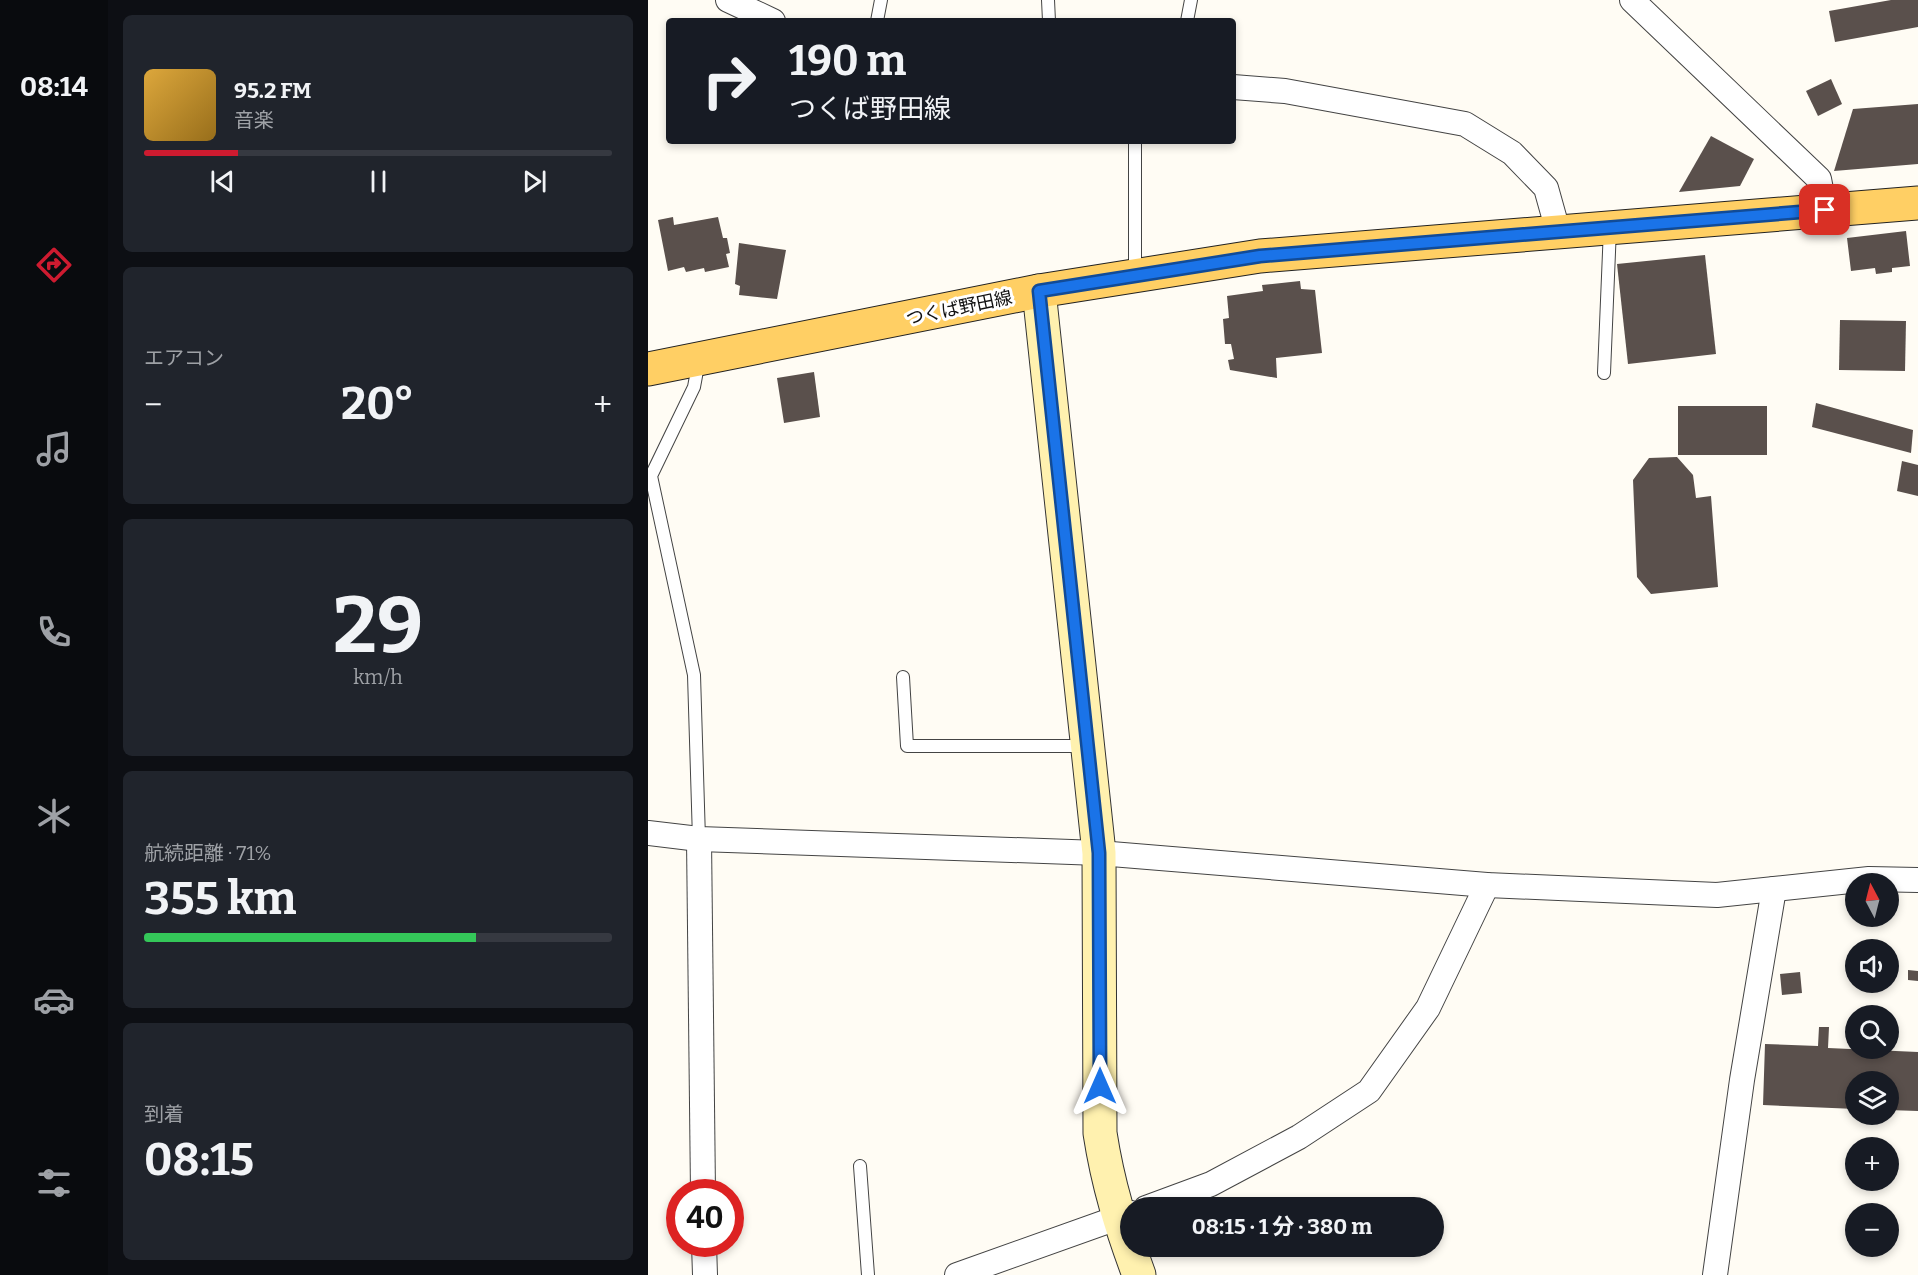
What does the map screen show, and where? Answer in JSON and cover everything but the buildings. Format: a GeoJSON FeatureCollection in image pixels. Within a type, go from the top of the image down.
{"type":"FeatureCollection","features":[{"type":"Feature","properties":{"kind":"main road","name":"つくば野田線"},"geometry":{"type":"LineString","coordinates":[[648,369],[1039,291],[1260,256],[1918,203]]}},
{"type":"Feature","properties":{"kind":"street"},"geometry":{"type":"LineString","coordinates":[[728,0],[767,18]]}},
{"type":"Feature","properties":{"kind":"street"},"geometry":{"type":"LineString","coordinates":[[1632,0],[1819,179],[1825,210]]}},
{"type":"Feature","properties":{"kind":"street"},"geometry":{"type":"LineString","coordinates":[[1236,87],[1285,91],[1465,124],[1512,153],[1546,188],[1558,231]]}},
{"type":"Feature","properties":{"kind":"street"},"geometry":{"type":"LineString","coordinates":[[1039,291],[1099,853],[1100,1132],[1105,1167],[1122,1197]]}},
{"type":"Feature","properties":{"kind":"street"},"geometry":{"type":"LineString","coordinates":[[648,833],[699,839],[1099,853],[1487,885],[1717,896],[1869,879],[1918,880]]}},
{"type":"Feature","properties":{"kind":"street"},"geometry":{"type":"LineString","coordinates":[[699,839],[703,1179]]}},
{"type":"Feature","properties":{"kind":"street"},"geometry":{"type":"LineString","coordinates":[[1174,1197],[1211,1184],[1299,1137],[1369,1091],[1428,1008],[1487,885]]}},
{"type":"Feature","properties":{"kind":"street"},"geometry":{"type":"LineString","coordinates":[[1715,1275],[1742,1080],[1774,889]]}},
{"type":"Feature","properties":{"kind":"street"},"geometry":{"type":"LineString","coordinates":[[957,1275],[1120,1216]]}},
{"type":"Feature","properties":{"kind":"street"},"geometry":{"type":"LineString","coordinates":[[704,1257],[705,1275]]}},
{"type":"Feature","properties":{"kind":"street"},"geometry":{"type":"LineString","coordinates":[[1137,1257],[1139,1275]]}},
{"type":"Feature","properties":{"kind":"lane"},"geometry":{"type":"LineString","coordinates":[[878,18],[881,0]]}},
{"type":"Feature","properties":{"kind":"lane"},"geometry":{"type":"LineString","coordinates":[[1048,0],[1049,18]]}},
{"type":"Feature","properties":{"kind":"lane"},"geometry":{"type":"LineString","coordinates":[[1188,18],[1191,0]]}},
{"type":"Feature","properties":{"kind":"lane"},"geometry":{"type":"LineString","coordinates":[[1135,144],[1135,276]]}},
{"type":"Feature","properties":{"kind":"lane"},"geometry":{"type":"LineString","coordinates":[[1604,373],[1610,227]]}},
{"type":"Feature","properties":{"kind":"lane"},"geometry":{"type":"LineString","coordinates":[[699,360],[694,387],[651,476],[694,675],[699,839]]}},
{"type":"Feature","properties":{"kind":"lane"},"geometry":{"type":"LineString","coordinates":[[903,677],[907,746],[1087,746]]}},
{"type":"Feature","properties":{"kind":"lane"},"geometry":{"type":"LineString","coordinates":[[860,1166],[868,1275]]}},
{"type":"Feature","properties":{"kind":"route"},"geometry":{"type":"LineString","coordinates":[[1100,1086],[1099,853],[1039,291],[1260,256],[1825,210]]}}]}
